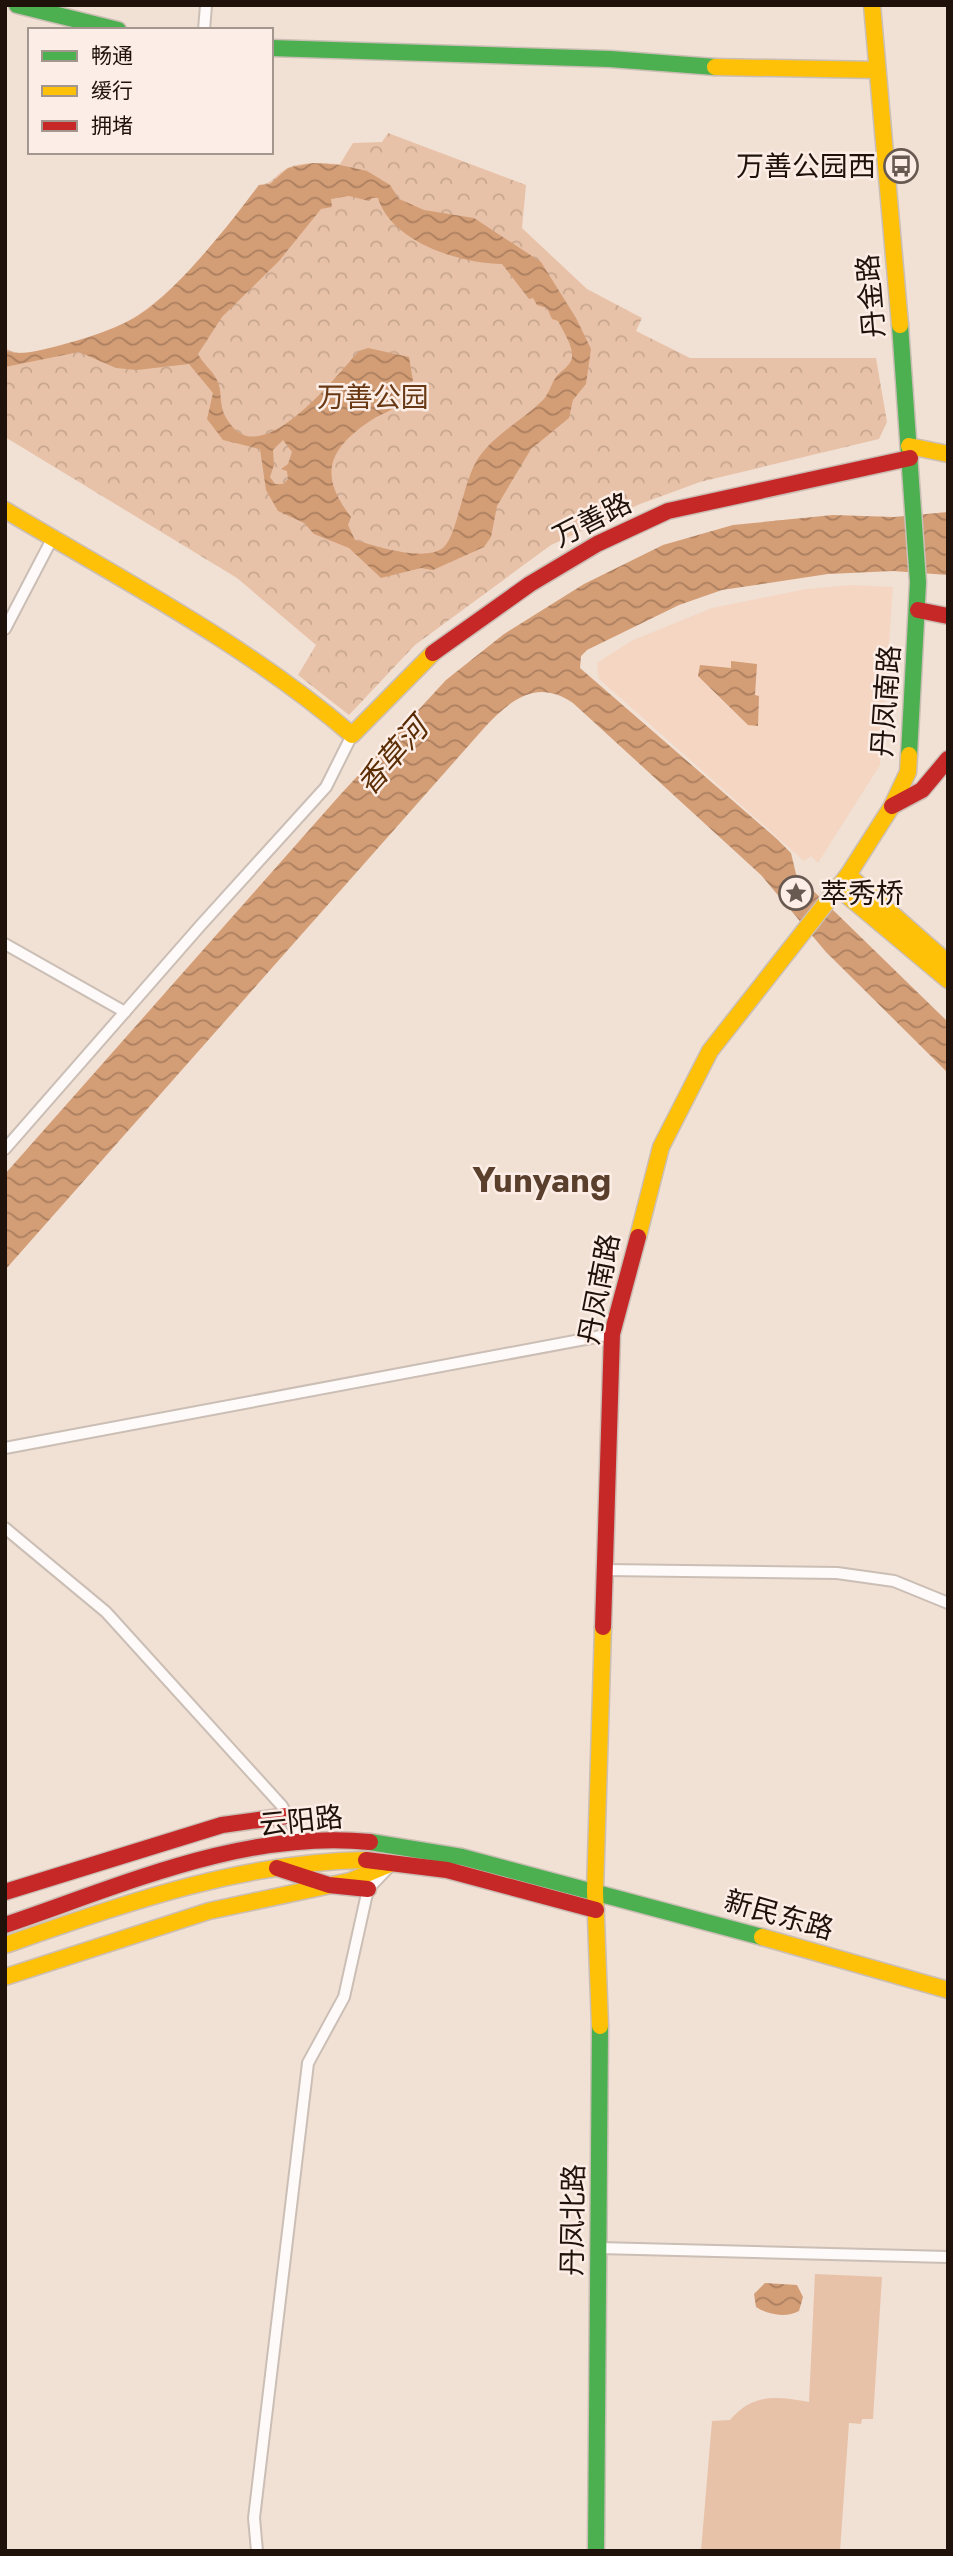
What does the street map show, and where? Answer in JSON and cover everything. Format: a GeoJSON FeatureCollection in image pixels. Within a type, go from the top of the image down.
{"type":"FeatureCollection","features":[{"type":"Feature","properties":{"kind":"main road"},"geometry":{"type":"LineString","coordinates":[[17,5],[110,28]]}},
{"type":"Feature","properties":{"kind":"main road","name":"丹金路"},"geometry":{"type":"LineString","coordinates":[[872,5],[918,582]]}},
{"type":"Feature","properties":{"kind":"main road"},"geometry":{"type":"LineString","coordinates":[[273,48],[610,59],[717,67],[877,69]]}},
{"type":"Feature","properties":{"kind":"main road","name":"万善路"},"geometry":{"type":"LineString","coordinates":[[352,735],[427,657],[530,584],[597,544],[668,511],[909,452],[948,454]]}},
{"type":"Feature","properties":{"kind":"main road"},"geometry":{"type":"LineString","coordinates":[[5,510],[263,662],[315,701],[352,735]]}},
{"type":"Feature","properties":{"kind":"main road","name":"丹凤南路"},"geometry":{"type":"LineString","coordinates":[[595,1891],[612,1334],[661,1147],[710,1051],[843,881],[892,806],[908,772],[918,582]]}},
{"type":"Feature","properties":{"kind":"main road"},"geometry":{"type":"LineString","coordinates":[[918,610],[948,616]]}},
{"type":"Feature","properties":{"kind":"main road"},"geometry":{"type":"LineString","coordinates":[[892,806],[922,790],[948,759]]}},
{"type":"Feature","properties":{"kind":"main road"},"geometry":{"type":"LineString","coordinates":[[843,881],[948,962]]}},
{"type":"Feature","properties":{"kind":"main road"},"geometry":{"type":"LineString","coordinates":[[843,881],[948,980]]}},
{"type":"Feature","properties":{"kind":"main road"},"geometry":{"type":"LineString","coordinates":[[5,1892],[222,1825],[287,1816]]}},
{"type":"Feature","properties":{"kind":"main road","name":"云阳路"},"geometry":{"type":"LineString","coordinates":[[11,1923],[200,1862],[301,1842],[382,1841],[452,1854],[595,1891]]}},
{"type":"Feature","properties":{"kind":"main road","name":"云阳路"},"geometry":{"type":"LineString","coordinates":[[12,1942],[227,1874],[271,1866],[355,1860],[424,1866],[596,1910]]}},
{"type":"Feature","properties":{"kind":"main road"},"geometry":{"type":"LineString","coordinates":[[5,1977],[209,1911],[350,1881],[392,1863]]}},
{"type":"Feature","properties":{"kind":"main road"},"geometry":{"type":"LineString","coordinates":[[271,1866],[329,1885],[368,1889]]}},
{"type":"Feature","properties":{"kind":"main road","name":"丹凤北路"},"geometry":{"type":"LineString","coordinates":[[595,1891],[601,2053],[596,2551]]}},
{"type":"Feature","properties":{"kind":"main road","name":"新民东路"},"geometry":{"type":"LineString","coordinates":[[595,1891],[948,1990]]}},
{"type":"Feature","properties":{"kind":"street"},"geometry":{"type":"LineString","coordinates":[[204,28],[206,5]]}},
{"type":"Feature","properties":{"kind":"street"},"geometry":{"type":"LineString","coordinates":[[5,629],[52,539]]}},
{"type":"Feature","properties":{"kind":"street"},"geometry":{"type":"LineString","coordinates":[[5,1149],[326,788],[352,735]]}},
{"type":"Feature","properties":{"kind":"street"},"geometry":{"type":"LineString","coordinates":[[5,944],[125,1012]]}},
{"type":"Feature","properties":{"kind":"street"},"geometry":{"type":"LineString","coordinates":[[5,1448],[612,1334]]}},
{"type":"Feature","properties":{"kind":"street"},"geometry":{"type":"LineString","coordinates":[[5,1528],[106,1612],[282,1806],[301,1842]]}},
{"type":"Feature","properties":{"kind":"street"},"geometry":{"type":"LineString","coordinates":[[605,1570],[837,1573],[894,1581],[948,1603]]}},
{"type":"Feature","properties":{"kind":"street"},"geometry":{"type":"LineString","coordinates":[[257,2551],[254,2518],[308,2063],[344,1997],[368,1889],[392,1863]]}},
{"type":"Feature","properties":{"kind":"street"},"geometry":{"type":"LineString","coordinates":[[599,2248],[948,2258]]}},
{"type":"Feature","properties":{"kind":"shaded area"},"geometry":{"type":"Polygon","coordinates":[[[851,585],[893,587],[880,765],[818,863],[811,856],[804,861],[599,679],[597,663],[631,641],[712,608],[806,589],[851,585]]]}},
{"type":"Feature","properties":{"kind":"green space","name":"万善公园"},"geometry":{"type":"Polygon","coordinates":[[[388,133],[526,185],[522,228],[587,289],[642,318],[636,331],[690,358],[876,358],[887,422],[879,439],[700,482],[640,504],[551,545],[415,645],[349,715],[298,675],[316,645],[237,578],[5,437],[5,348],[17,353],[37,351],[99,334],[129,321],[188,272],[259,185],[268,183],[284,170],[300,164],[340,164],[353,143],[382,142],[388,133]]]}},
{"type":"Feature","properties":{"kind":"green space"},"geometry":{"type":"Polygon","coordinates":[[[815,2274],[882,2277],[873,2419],[862,2419],[861,2424],[849,2423],[840,2551],[701,2551],[712,2421],[730,2420],[748,2405],[766,2399],[787,2398],[809,2402],[815,2274]]]}},
{"type":"Feature","properties":{"kind":"water"},"geometry":{"type":"Polygon","coordinates":[[[313,163],[367,171],[390,185],[399,199],[424,210],[474,218],[541,262],[576,318],[591,349],[586,384],[573,400],[569,418],[531,449],[497,506],[491,537],[484,547],[433,570],[421,568],[381,578],[349,548],[314,534],[304,523],[278,511],[266,490],[260,449],[223,440],[207,419],[213,393],[189,364],[137,370],[116,368],[79,352],[5,367],[5,351],[32,352],[58,346],[125,323],[150,307],[201,257],[259,185],[270,184],[288,168],[313,163]],[[349,196],[331,199],[332,207],[321,209],[279,261],[222,317],[198,354],[217,380],[226,418],[245,435],[262,435],[299,414],[359,351],[368,348],[409,357],[413,381],[400,392],[394,408],[370,421],[344,442],[332,464],[332,476],[334,489],[351,517],[348,525],[355,540],[401,552],[436,552],[449,540],[473,467],[479,457],[493,441],[543,400],[556,377],[571,361],[572,352],[558,321],[552,319],[547,308],[537,305],[533,298],[529,299],[502,264],[467,260],[430,247],[397,227],[385,213],[378,198],[369,201],[349,196]],[[283,440],[273,450],[274,465],[270,477],[275,484],[283,484],[288,479],[287,471],[281,469],[288,464],[292,452],[283,440]]]}},
{"type":"Feature","properties":{"kind":"water","name":"香草河"},"geometry":{"type":"Polygon","coordinates":[[[948,512],[948,575],[893,571],[828,574],[722,590],[679,605],[587,650],[581,656],[580,668],[777,839],[791,853],[796,874],[948,1022],[948,1073],[826,952],[761,875],[573,703],[547,692],[536,692],[515,701],[485,727],[5,1270],[5,1174],[340,795],[446,680],[504,634],[584,584],[663,545],[733,525],[833,515],[894,517],[948,512]]]}},
{"type":"Feature","properties":{"kind":"water"},"geometry":{"type":"Polygon","coordinates":[[[731,661],[757,664],[755,695],[759,696],[758,726],[748,725],[698,676],[700,665],[731,668],[731,661]]]}},
{"type":"Feature","properties":{"kind":"water"},"geometry":{"type":"Polygon","coordinates":[[[765,2283],[797,2285],[803,2297],[799,2311],[777,2315],[756,2307],[754,2294],[765,2283]]]}},
{"type":"Feature","properties":{"kind":"traffic: fast"},"geometry":{"type":"LineString","coordinates":[[17,5],[110,28]]}},
{"type":"Feature","properties":{"kind":"traffic: fast"},"geometry":{"type":"LineString","coordinates":[[273,48],[610,59],[715,67]]}},
{"type":"Feature","properties":{"kind":"traffic: fast"},"geometry":{"type":"LineString","coordinates":[[900,325],[918,582],[909,755]]}},
{"type":"Feature","properties":{"kind":"traffic: fast"},"geometry":{"type":"LineString","coordinates":[[370,1842],[462,1857],[762,1937]]}},
{"type":"Feature","properties":{"kind":"traffic: fast"},"geometry":{"type":"LineString","coordinates":[[596,2551],[600,2026]]}},
{"type":"Feature","properties":{"kind":"traffic: slow"},"geometry":{"type":"LineString","coordinates":[[872,5],[900,325]]}},
{"type":"Feature","properties":{"kind":"traffic: slow"},"geometry":{"type":"LineString","coordinates":[[715,67],[877,70]]}},
{"type":"Feature","properties":{"kind":"traffic: slow"},"geometry":{"type":"LineString","coordinates":[[909,446],[948,454]]}},
{"type":"Feature","properties":{"kind":"traffic: slow"},"geometry":{"type":"LineString","coordinates":[[5,510],[227,643],[270,671],[352,735],[433,653]]}},
{"type":"Feature","properties":{"kind":"traffic: slow"},"geometry":{"type":"LineString","coordinates":[[638,1237],[661,1147],[710,1051],[848,875],[892,806],[908,772],[909,755]]}},
{"type":"Feature","properties":{"kind":"traffic: slow"},"geometry":{"type":"LineString","coordinates":[[848,875],[948,963]]}},
{"type":"Feature","properties":{"kind":"traffic: slow"},"geometry":{"type":"LineString","coordinates":[[837,887],[948,980]]}},
{"type":"Feature","properties":{"kind":"traffic: slow"},"geometry":{"type":"LineString","coordinates":[[600,2026],[595,1891],[603,1627]]}},
{"type":"Feature","properties":{"kind":"traffic: slow"},"geometry":{"type":"LineString","coordinates":[[5,1945],[138,1901],[227,1877],[273,1868],[366,1860]]}},
{"type":"Feature","properties":{"kind":"traffic: slow"},"geometry":{"type":"LineString","coordinates":[[5,1977],[209,1911],[350,1881],[388,1865]]}},
{"type":"Feature","properties":{"kind":"traffic: slow"},"geometry":{"type":"LineString","coordinates":[[762,1937],[948,1990]]}},
{"type":"Feature","properties":{"kind":"traffic: jam"},"geometry":{"type":"LineString","coordinates":[[433,653],[530,584],[597,544],[668,511],[910,458]]}},
{"type":"Feature","properties":{"kind":"traffic: jam"},"geometry":{"type":"LineString","coordinates":[[918,610],[948,616]]}},
{"type":"Feature","properties":{"kind":"traffic: jam"},"geometry":{"type":"LineString","coordinates":[[892,806],[922,790],[948,759]]}},
{"type":"Feature","properties":{"kind":"traffic: jam"},"geometry":{"type":"LineString","coordinates":[[603,1627],[612,1334],[638,1237]]}},
{"type":"Feature","properties":{"kind":"traffic: jam"},"geometry":{"type":"LineString","coordinates":[[5,1892],[222,1825],[287,1816]]}},
{"type":"Feature","properties":{"kind":"traffic: jam"},"geometry":{"type":"LineString","coordinates":[[5,1925],[138,1878],[230,1852],[323,1840],[370,1842]]}},
{"type":"Feature","properties":{"kind":"traffic: jam"},"geometry":{"type":"LineString","coordinates":[[366,1860],[447,1870],[596,1910]]}},
{"type":"Feature","properties":{"kind":"traffic: jam"},"geometry":{"type":"LineString","coordinates":[[277,1868],[329,1885],[368,1889]]}},
{"type":"Feature","properties":{"kind":"place","name":"万善公园西"},"geometry":{"type":"Point","coordinates":[901,166]}},
{"type":"Feature","properties":{"kind":"place","name":"萃秀桥"},"geometry":{"type":"Point","coordinates":[796,893]}},
{"type":"Feature","properties":{"kind":"district","name":"Yunyang"},"geometry":{"type":"Point","coordinates":[542,1180]}}]}
